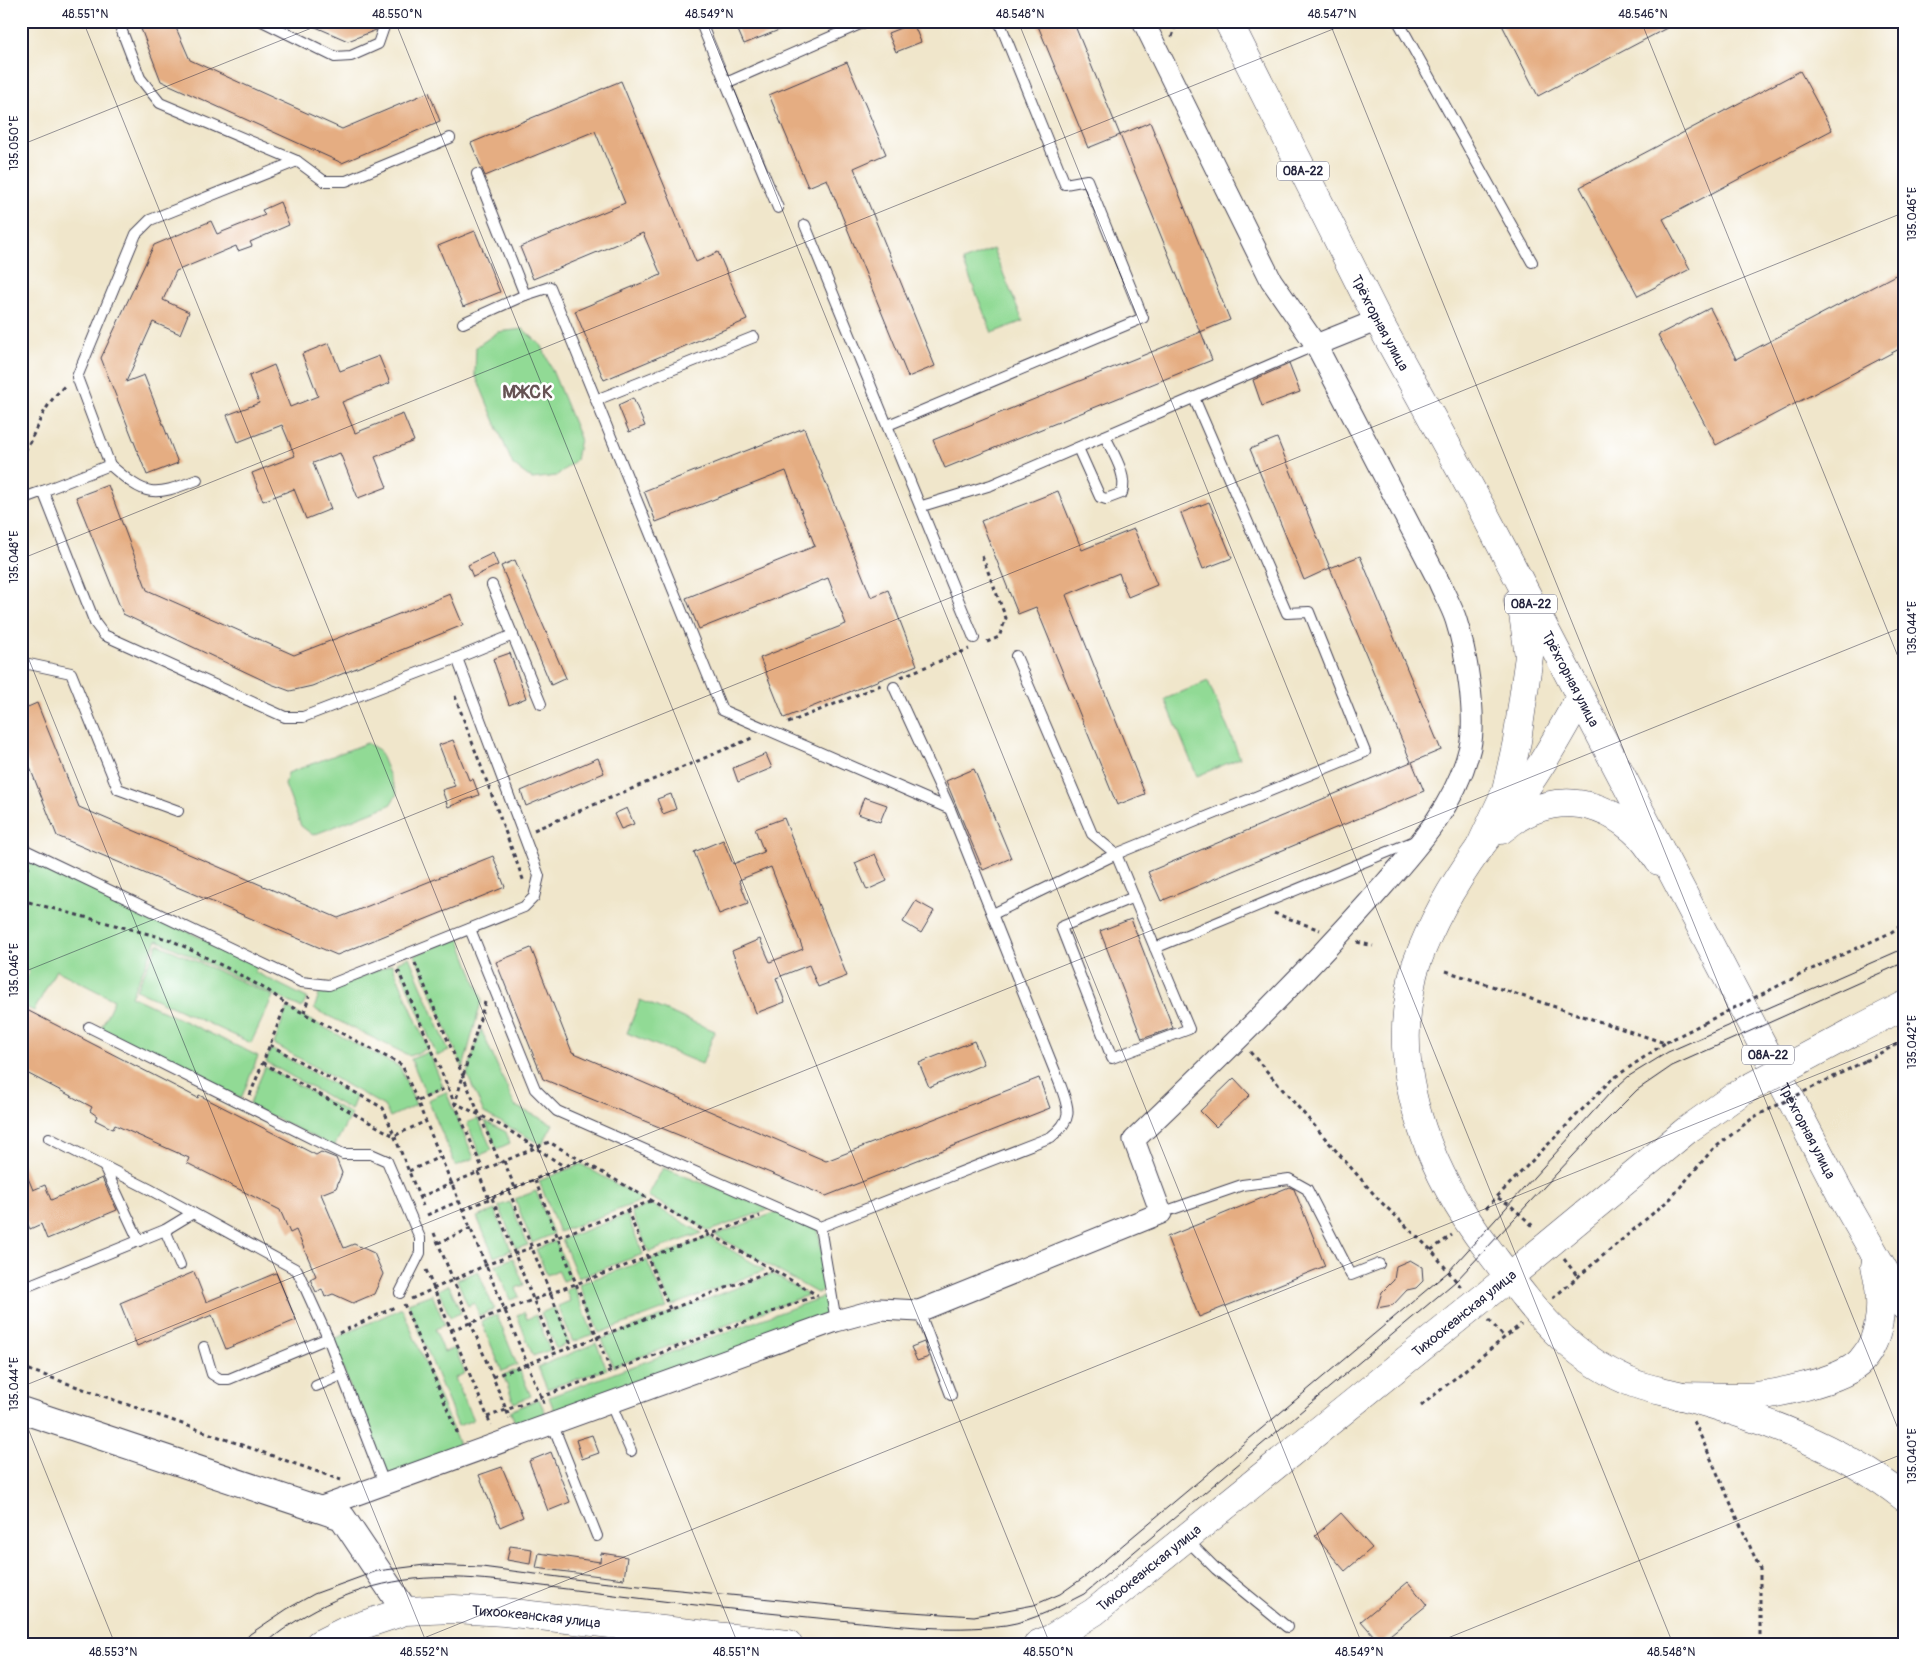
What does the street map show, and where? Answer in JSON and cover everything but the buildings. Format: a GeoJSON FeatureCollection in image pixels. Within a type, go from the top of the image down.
{"type":"FeatureCollection","features":[{"type":"Feature","properties":{"kind":"main road","name":"Трёхгорная улица"},"geometry":{"type":"LineString","coordinates":[[1228,21],[1378,320],[1482,511],[1697,917],[1840,1193],[1905,1307]]}},
{"type":"Feature","properties":{"kind":"main road"},"geometry":{"type":"LineString","coordinates":[[1479,849],[1506,791],[1517,741],[1529,656],[1523,614],[1482,511]]}},
{"type":"Feature","properties":{"kind":"main road"},"geometry":{"type":"LineString","coordinates":[[1580,698],[1532,779],[1479,849],[1436,917],[1414,968],[1405,1023],[1408,1077],[1417,1116],[1438,1165],[1470,1223],[1536,1312],[1572,1348],[1611,1373],[1653,1390],[1682,1396],[1808,1440],[1861,1466],[1905,1498]]}},
{"type":"Feature","properties":{"kind":"main road"},"geometry":{"type":"LineString","coordinates":[[1479,849],[1514,819],[1538,807],[1565,802],[1593,806],[1618,818],[1641,837],[1697,917]]}},
{"type":"Feature","properties":{"kind":"main road","name":"Тихоокеанская улица"},"geometry":{"type":"LineString","coordinates":[[1049,1642],[1094,1612],[1509,1277],[1687,1130],[1741,1092],[1905,1005]]}},
{"type":"Feature","properties":{"kind":"main road"},"geometry":{"type":"LineString","coordinates":[[1682,1396],[1744,1397],[1805,1386],[1839,1374],[1860,1362],[1870,1350],[1876,1334],[1880,1299],[1879,1284],[1868,1250],[1840,1193]]}},
{"type":"Feature","properties":{"kind":"main road","name":"Тихоокеанская улица"},"geometry":{"type":"LineString","coordinates":[[319,1644],[345,1631],[405,1611],[454,1609],[504,1612],[788,1644]]}},
{"type":"Feature","properties":{"kind":"street"},"geometry":{"type":"LineString","coordinates":[[316,1508],[836,1321],[880,1309],[919,1311],[1161,1214],[1134,1140],[1238,1039],[1338,936],[1427,836],[1456,788],[1470,746],[1473,702],[1456,620],[1439,582],[1316,344],[1271,280],[1143,21]]}},
{"type":"Feature","properties":{"kind":"street"},"geometry":{"type":"LineString","coordinates":[[1316,344],[1378,320]]}},
{"type":"Feature","properties":{"kind":"street"},"geometry":{"type":"LineString","coordinates":[[21,1410],[342,1517],[405,1611]]}},
{"type":"Feature","properties":{"kind":"lane"},"geometry":{"type":"LineString","coordinates":[[118,21],[140,78],[160,103],[297,162],[324,181],[346,181],[450,138]]}},
{"type":"Feature","properties":{"kind":"lane"},"geometry":{"type":"LineString","coordinates":[[262,21],[335,56],[351,56],[378,44],[386,21]]}},
{"type":"Feature","properties":{"kind":"lane"},"geometry":{"type":"LineString","coordinates":[[700,21],[778,208]]}},
{"type":"Feature","properties":{"kind":"lane"},"geometry":{"type":"LineString","coordinates":[[726,83],[867,21]]}},
{"type":"Feature","properties":{"kind":"lane"},"geometry":{"type":"LineString","coordinates":[[888,425],[1143,318],[1087,180],[1065,184],[999,21]]}},
{"type":"Feature","properties":{"kind":"lane"},"geometry":{"type":"LineString","coordinates":[[1398,21],[1532,262]]}},
{"type":"Feature","properties":{"kind":"lane"},"geometry":{"type":"LineString","coordinates":[[197,480],[166,491],[148,491],[130,482],[110,465],[77,377],[136,234],[150,220],[297,162]]}},
{"type":"Feature","properties":{"kind":"lane"},"geometry":{"type":"LineString","coordinates":[[477,174],[525,295]]}},
{"type":"Feature","properties":{"kind":"lane"},"geometry":{"type":"LineString","coordinates":[[805,225],[922,506],[975,643]]}},
{"type":"Feature","properties":{"kind":"lane"},"geometry":{"type":"LineString","coordinates":[[464,323],[525,295],[550,287],[722,710],[950,809]]}},
{"type":"Feature","properties":{"kind":"lane"},"geometry":{"type":"LineString","coordinates":[[596,400],[754,337]]}},
{"type":"Feature","properties":{"kind":"lane"},"geometry":{"type":"LineString","coordinates":[[922,506],[991,484],[1316,344]]}},
{"type":"Feature","properties":{"kind":"lane"},"geometry":{"type":"LineString","coordinates":[[993,914],[1116,854],[1365,752],[1309,612],[1287,613],[1194,398]]}},
{"type":"Feature","properties":{"kind":"lane"},"geometry":{"type":"LineString","coordinates":[[1078,448],[1100,497],[1106,499],[1122,493],[1124,486],[1123,476],[1105,436]]}},
{"type":"Feature","properties":{"kind":"lane"},"geometry":{"type":"LineString","coordinates":[[21,498],[110,465]]}},
{"type":"Feature","properties":{"kind":"lane"},"geometry":{"type":"LineString","coordinates":[[43,490],[95,623],[104,635],[285,717],[302,717],[513,635]]}},
{"type":"Feature","properties":{"kind":"lane"},"geometry":{"type":"LineString","coordinates":[[492,586],[540,704]]}},
{"type":"Feature","properties":{"kind":"lane"},"geometry":{"type":"LineString","coordinates":[[1016,656],[1092,834],[1116,854],[1134,897],[1155,948],[1189,1029],[1112,1058],[1061,927],[1134,897]]}},
{"type":"Feature","properties":{"kind":"lane"},"geometry":{"type":"LineString","coordinates":[[21,848],[301,982],[329,986],[524,907],[534,897],[538,876],[457,658]]}},
{"type":"Feature","properties":{"kind":"lane"},"geometry":{"type":"LineString","coordinates":[[21,667],[29,664],[71,673],[118,789],[178,811]]}},
{"type":"Feature","properties":{"kind":"lane"},"geometry":{"type":"LineString","coordinates":[[470,929],[535,1089],[557,1111],[777,1210],[820,1227],[1051,1137],[1063,1128],[1069,1115],[1066,1100],[950,809],[894,682]]}},
{"type":"Feature","properties":{"kind":"lane"},"geometry":{"type":"LineString","coordinates":[[1155,948],[1427,836]]}},
{"type":"Feature","properties":{"kind":"lane"},"geometry":{"type":"LineString","coordinates":[[89,1027],[344,1154],[371,1154],[388,1161],[420,1238],[420,1253],[400,1293]]}},
{"type":"Feature","properties":{"kind":"lane"},"geometry":{"type":"LineString","coordinates":[[49,1138],[194,1213],[297,1270],[328,1338],[342,1375],[376,1486]]}},
{"type":"Feature","properties":{"kind":"lane"},"geometry":{"type":"LineString","coordinates":[[105,1168],[139,1241]]}},
{"type":"Feature","properties":{"kind":"lane"},"geometry":{"type":"LineString","coordinates":[[1161,1214],[1242,1184],[1289,1179],[1307,1189],[1350,1275],[1379,1264]]}},
{"type":"Feature","properties":{"kind":"lane"},"geometry":{"type":"LineString","coordinates":[[21,1281],[25,1285],[30,1285],[166,1230],[194,1213]]}},
{"type":"Feature","properties":{"kind":"lane"},"geometry":{"type":"LineString","coordinates":[[820,1227],[836,1321]]}},
{"type":"Feature","properties":{"kind":"lane"},"geometry":{"type":"LineString","coordinates":[[166,1230],[180,1264]]}},
{"type":"Feature","properties":{"kind":"lane"},"geometry":{"type":"LineString","coordinates":[[919,1311],[952,1395]]}},
{"type":"Feature","properties":{"kind":"lane"},"geometry":{"type":"LineString","coordinates":[[204,1347],[212,1374],[220,1379],[229,1379],[328,1338]]}},
{"type":"Feature","properties":{"kind":"lane"},"geometry":{"type":"LineString","coordinates":[[316,1386],[342,1375]]}},
{"type":"Feature","properties":{"kind":"lane"},"geometry":{"type":"LineString","coordinates":[[610,1402],[631,1451]]}},
{"type":"Feature","properties":{"kind":"lane"},"geometry":{"type":"LineString","coordinates":[[552,1423],[598,1536]]}},
{"type":"Feature","properties":{"kind":"lane"},"geometry":{"type":"LineString","coordinates":[[1185,1538],[1216,1569],[1287,1627]]}},
{"type":"Feature","properties":{"kind":"path"},"geometry":{"type":"LineString","coordinates":[[21,57],[25,21]]}},
{"type":"Feature","properties":{"kind":"path"},"geometry":{"type":"LineString","coordinates":[[21,458],[38,420],[51,400],[77,377]]}},
{"type":"Feature","properties":{"kind":"path"},"geometry":{"type":"LineString","coordinates":[[526,833],[769,731],[894,682],[975,643],[999,637],[1006,618],[982,556]]}},
{"type":"Feature","properties":{"kind":"path"},"geometry":{"type":"LineString","coordinates":[[454,694],[524,884]]}},
{"type":"Feature","properties":{"kind":"path"},"geometry":{"type":"LineString","coordinates":[[21,900],[171,940],[239,974],[286,1004],[402,1065],[552,1423]]}},
{"type":"Feature","properties":{"kind":"path"},"geometry":{"type":"LineString","coordinates":[[1256,906],[1338,936],[1373,946]]}},
{"type":"Feature","properties":{"kind":"path"},"geometry":{"type":"LineString","coordinates":[[1431,1250],[1470,1223],[1498,1198],[1612,1080],[1665,1043],[1818,966],[1890,933],[1905,923]]}},
{"type":"Feature","properties":{"kind":"path"},"geometry":{"type":"LineString","coordinates":[[411,953],[463,1077],[515,1188]]}},
{"type":"Feature","properties":{"kind":"path"},"geometry":{"type":"LineString","coordinates":[[394,960],[483,1170]]}},
{"type":"Feature","properties":{"kind":"path"},"geometry":{"type":"LineString","coordinates":[[1446,971],[1665,1043]]}},
{"type":"Feature","properties":{"kind":"path"},"geometry":{"type":"LineString","coordinates":[[455,1103],[486,999]]}},
{"type":"Feature","properties":{"kind":"path"},"geometry":{"type":"LineString","coordinates":[[246,1105],[286,1004]]}},
{"type":"Feature","properties":{"kind":"path"},"geometry":{"type":"LineString","coordinates":[[1238,1039],[1380,1201],[1431,1250],[1504,1337]]}},
{"type":"Feature","properties":{"kind":"path"},"geometry":{"type":"LineString","coordinates":[[1421,1406],[1504,1337],[1580,1278],[1671,1198],[1712,1150],[1754,1117],[1905,1040]]}},
{"type":"Feature","properties":{"kind":"path"},"geometry":{"type":"LineString","coordinates":[[263,1063],[394,1136],[426,1121]]}},
{"type":"Feature","properties":{"kind":"path"},"geometry":{"type":"LineString","coordinates":[[418,1101],[448,1088]]}},
{"type":"Feature","properties":{"kind":"path"},"geometry":{"type":"LineString","coordinates":[[455,1103],[479,1113],[504,1127],[565,1167]]}},
{"type":"Feature","properties":{"kind":"path"},"geometry":{"type":"LineString","coordinates":[[420,1197],[549,1142],[817,1295],[488,1416]]}},
{"type":"Feature","properties":{"kind":"path"},"geometry":{"type":"LineString","coordinates":[[409,1171],[440,1157]]}},
{"type":"Feature","properties":{"kind":"path"},"geometry":{"type":"LineString","coordinates":[[463,1210],[580,1160]]}},
{"type":"Feature","properties":{"kind":"path"},"geometry":{"type":"LineString","coordinates":[[478,1172],[515,1254],[555,1353]]}},
{"type":"Feature","properties":{"kind":"path"},"geometry":{"type":"LineString","coordinates":[[535,1180],[611,1372]]}},
{"type":"Feature","properties":{"kind":"path"},"geometry":{"type":"LineString","coordinates":[[509,1191],[572,1347]]}},
{"type":"Feature","properties":{"kind":"path"},"geometry":{"type":"LineString","coordinates":[[426,1215],[459,1201]]}},
{"type":"Feature","properties":{"kind":"path"},"geometry":{"type":"LineString","coordinates":[[486,1265],[651,1201]]}},
{"type":"Feature","properties":{"kind":"path"},"geometry":{"type":"LineString","coordinates":[[628,1210],[670,1309]]}},
{"type":"Feature","properties":{"kind":"path"},"geometry":{"type":"LineString","coordinates":[[452,1330],[550,1292],[777,1210]]}},
{"type":"Feature","properties":{"kind":"path"},"geometry":{"type":"LineString","coordinates":[[438,1243],[471,1228]]}},
{"type":"Feature","properties":{"kind":"path"},"geometry":{"type":"LineString","coordinates":[[420,1253],[498,1442]]}},
{"type":"Feature","properties":{"kind":"path"},"geometry":{"type":"LineString","coordinates":[[493,1377],[773,1270]]}},
{"type":"Feature","properties":{"kind":"path"},"geometry":{"type":"LineString","coordinates":[[400,1293],[466,1454]]}},
{"type":"Feature","properties":{"kind":"path"},"geometry":{"type":"LineString","coordinates":[[21,1367],[376,1486]]}},
{"type":"Feature","properties":{"kind":"path"},"geometry":{"type":"LineString","coordinates":[[1682,1396],[1760,1569],[1760,1644]]}},
{"type":"Feature","properties":{"kind":"green space"},"geometry":{"type":"Polygon","coordinates":[[[993,249],[1023,321],[992,333],[963,261],[993,249]]]}},
{"type":"Feature","properties":{"kind":"green space"},"geometry":{"type":"Polygon","coordinates":[[[523,329],[542,346],[580,438],[576,460],[556,476],[532,479],[513,465],[475,374],[476,347],[498,332],[523,329]]]}},
{"type":"Feature","properties":{"kind":"green space"},"geometry":{"type":"Polygon","coordinates":[[[1208,681],[1240,758],[1197,776],[1165,699],[1208,681]]]}},
{"type":"Feature","properties":{"kind":"green space"},"geometry":{"type":"Polygon","coordinates":[[[367,743],[379,750],[397,794],[390,805],[313,835],[301,826],[285,785],[288,773],[367,743]]]}},
{"type":"Feature","properties":{"kind":"green space"},"geometry":{"type":"Polygon","coordinates":[[[21,851],[257,965],[255,972],[307,998],[302,1008],[157,940],[131,996],[258,1056],[241,1099],[101,1028],[114,1000],[56,970],[34,1011],[21,1005],[21,995],[29,971],[21,967],[21,851]]]}},
{"type":"Feature","properties":{"kind":"green space"},"geometry":{"type":"Polygon","coordinates":[[[459,937],[482,999],[463,1068],[415,955],[459,937]]]}},
{"type":"Feature","properties":{"kind":"green space"},"geometry":{"type":"Polygon","coordinates":[[[158,944],[273,996],[251,1043],[136,990],[158,944]]]}},
{"type":"Feature","properties":{"kind":"green space"},"geometry":{"type":"Polygon","coordinates":[[[409,957],[449,1051],[437,1056],[397,962],[409,957]]]}},
{"type":"Feature","properties":{"kind":"green space"},"geometry":{"type":"Polygon","coordinates":[[[392,964],[428,1048],[410,1056],[314,1009],[319,994],[392,964]]]}},
{"type":"Feature","properties":{"kind":"green space"},"geometry":{"type":"Polygon","coordinates":[[[640,1000],[715,1031],[702,1064],[627,1033],[640,1000]]]}},
{"type":"Feature","properties":{"kind":"green space"},"geometry":{"type":"Polygon","coordinates":[[[287,1008],[400,1067],[416,1105],[390,1117],[384,1106],[274,1044],[287,1008]]]}},
{"type":"Feature","properties":{"kind":"green space"},"geometry":{"type":"Polygon","coordinates":[[[481,1029],[515,1106],[553,1124],[542,1145],[484,1113],[467,1074],[481,1029]]]}},
{"type":"Feature","properties":{"kind":"green space"},"geometry":{"type":"Polygon","coordinates":[[[271,1049],[356,1097],[351,1110],[266,1062],[271,1049]]]}},
{"type":"Feature","properties":{"kind":"green space"},"geometry":{"type":"Polygon","coordinates":[[[429,1052],[443,1087],[426,1094],[411,1059],[429,1052]]]}},
{"type":"Feature","properties":{"kind":"green space"},"geometry":{"type":"Polygon","coordinates":[[[265,1067],[351,1114],[334,1147],[249,1105],[265,1067]]]}},
{"type":"Feature","properties":{"kind":"green space"},"geometry":{"type":"Polygon","coordinates":[[[446,1092],[474,1158],[456,1166],[428,1100],[446,1092]]]}},
{"type":"Feature","properties":{"kind":"green space"},"geometry":{"type":"Polygon","coordinates":[[[478,1118],[492,1150],[480,1155],[467,1123],[478,1118]]]}},
{"type":"Feature","properties":{"kind":"green space"},"geometry":{"type":"Polygon","coordinates":[[[485,1121],[506,1132],[510,1143],[497,1149],[485,1121]]]}},
{"type":"Feature","properties":{"kind":"green space"},"geometry":{"type":"Polygon","coordinates":[[[581,1164],[644,1200],[559,1232],[539,1181],[581,1164]]]}},
{"type":"Feature","properties":{"kind":"green space"},"geometry":{"type":"Polygon","coordinates":[[[663,1168],[770,1209],[709,1231],[648,1196],[663,1168]]]}},
{"type":"Feature","properties":{"kind":"green space"},"geometry":{"type":"Polygon","coordinates":[[[536,1191],[553,1234],[532,1243],[515,1199],[536,1191]]]}},
{"type":"Feature","properties":{"kind":"green space"},"geometry":{"type":"Polygon","coordinates":[[[510,1202],[528,1245],[516,1249],[499,1206],[510,1202]]]}},
{"type":"Feature","properties":{"kind":"green space"},"geometry":{"type":"Polygon","coordinates":[[[651,1204],[702,1233],[649,1252],[631,1212],[651,1204]]]}},
{"type":"Feature","properties":{"kind":"green space"},"geometry":{"type":"Polygon","coordinates":[[[495,1210],[511,1250],[494,1257],[477,1217],[495,1210]]]}},
{"type":"Feature","properties":{"kind":"green space"},"geometry":{"type":"Polygon","coordinates":[[[777,1212],[818,1229],[828,1288],[817,1293],[715,1235],[777,1212]]]}},
{"type":"Feature","properties":{"kind":"green space"},"geometry":{"type":"Polygon","coordinates":[[[627,1215],[643,1254],[578,1278],[562,1239],[627,1215]]]}},
{"type":"Feature","properties":{"kind":"green space"},"geometry":{"type":"Polygon","coordinates":[[[709,1237],[765,1270],[671,1306],[651,1259],[709,1237]]]}},
{"type":"Feature","properties":{"kind":"green space"},"geometry":{"type":"Polygon","coordinates":[[[556,1241],[571,1278],[563,1281],[558,1270],[547,1275],[536,1249],[556,1241]]]}},
{"type":"Feature","properties":{"kind":"green space"},"geometry":{"type":"Polygon","coordinates":[[[513,1258],[524,1285],[516,1288],[519,1297],[510,1300],[496,1265],[513,1258]]]}},
{"type":"Feature","properties":{"kind":"green space"},"geometry":{"type":"Polygon","coordinates":[[[647,1260],[667,1308],[599,1333],[579,1284],[647,1260]]]}},
{"type":"Feature","properties":{"kind":"green space"},"geometry":{"type":"Polygon","coordinates":[[[478,1271],[494,1309],[480,1316],[474,1303],[468,1306],[457,1280],[478,1271]]]}},
{"type":"Feature","properties":{"kind":"green space"},"geometry":{"type":"Polygon","coordinates":[[[773,1274],[808,1295],[613,1367],[602,1339],[773,1274]]]}},
{"type":"Feature","properties":{"kind":"green space"},"geometry":{"type":"Polygon","coordinates":[[[449,1285],[461,1313],[450,1317],[438,1290],[449,1285]]]}},
{"type":"Feature","properties":{"kind":"green space"},"geometry":{"type":"Polygon","coordinates":[[[574,1287],[593,1334],[573,1342],[558,1306],[570,1301],[566,1290],[574,1287]]]}},
{"type":"Feature","properties":{"kind":"green space"},"geometry":{"type":"Polygon","coordinates":[[[432,1294],[445,1325],[435,1329],[444,1352],[455,1348],[465,1373],[455,1378],[473,1420],[458,1426],[408,1303],[432,1294]]]}},
{"type":"Feature","properties":{"kind":"green space"},"geometry":{"type":"Polygon","coordinates":[[[828,1295],[832,1318],[557,1418],[549,1397],[828,1295]]]}},
{"type":"Feature","properties":{"kind":"green space"},"geometry":{"type":"Polygon","coordinates":[[[554,1307],[569,1343],[556,1349],[541,1313],[554,1307]]]}},
{"type":"Feature","properties":{"kind":"green space"},"geometry":{"type":"Polygon","coordinates":[[[402,1308],[462,1452],[385,1478],[332,1340],[402,1308]]]}},
{"type":"Feature","properties":{"kind":"green space"},"geometry":{"type":"Polygon","coordinates":[[[524,1312],[527,1319],[536,1315],[550,1350],[533,1356],[517,1315],[524,1312]]]}},
{"type":"Feature","properties":{"kind":"green space"},"geometry":{"type":"Polygon","coordinates":[[[497,1315],[517,1365],[502,1371],[481,1321],[497,1315]]]}},
{"type":"Feature","properties":{"kind":"green space"},"geometry":{"type":"Polygon","coordinates":[[[596,1343],[607,1369],[547,1389],[538,1367],[596,1343]]]}},
{"type":"Feature","properties":{"kind":"green space"},"geometry":{"type":"Polygon","coordinates":[[[519,1369],[531,1396],[514,1403],[503,1375],[519,1369]]]}},
{"type":"Feature","properties":{"kind":"green space"},"geometry":{"type":"Polygon","coordinates":[[[539,1399],[549,1421],[519,1431],[510,1411],[539,1399]]]}},
{"type":"Feature","properties":{"kind":"tram line"},"geometry":{"type":"LineString","coordinates":[[241,1644],[250,1634],[287,1609],[314,1594],[377,1571],[425,1565],[482,1567],[589,1581],[881,1610],[974,1616],[1034,1605],[1060,1594],[1087,1575],[1448,1272],[1610,1093],[1629,1076],[1668,1052],[1905,948]]}},
{"type":"Feature","properties":{"kind":"tram line"},"geometry":{"type":"LineString","coordinates":[[265,1644],[298,1620],[335,1600],[394,1582],[434,1578],[495,1580],[733,1609],[917,1627],[961,1628],[1006,1625],[1046,1612],[1084,1594],[1456,1281],[1637,1090],[1672,1066],[1905,962]]}},
{"type":"Feature","properties":{"kind":"district","name":"МЖСК"},"geometry":{"type":"Point","coordinates":[528,391]}}]}
